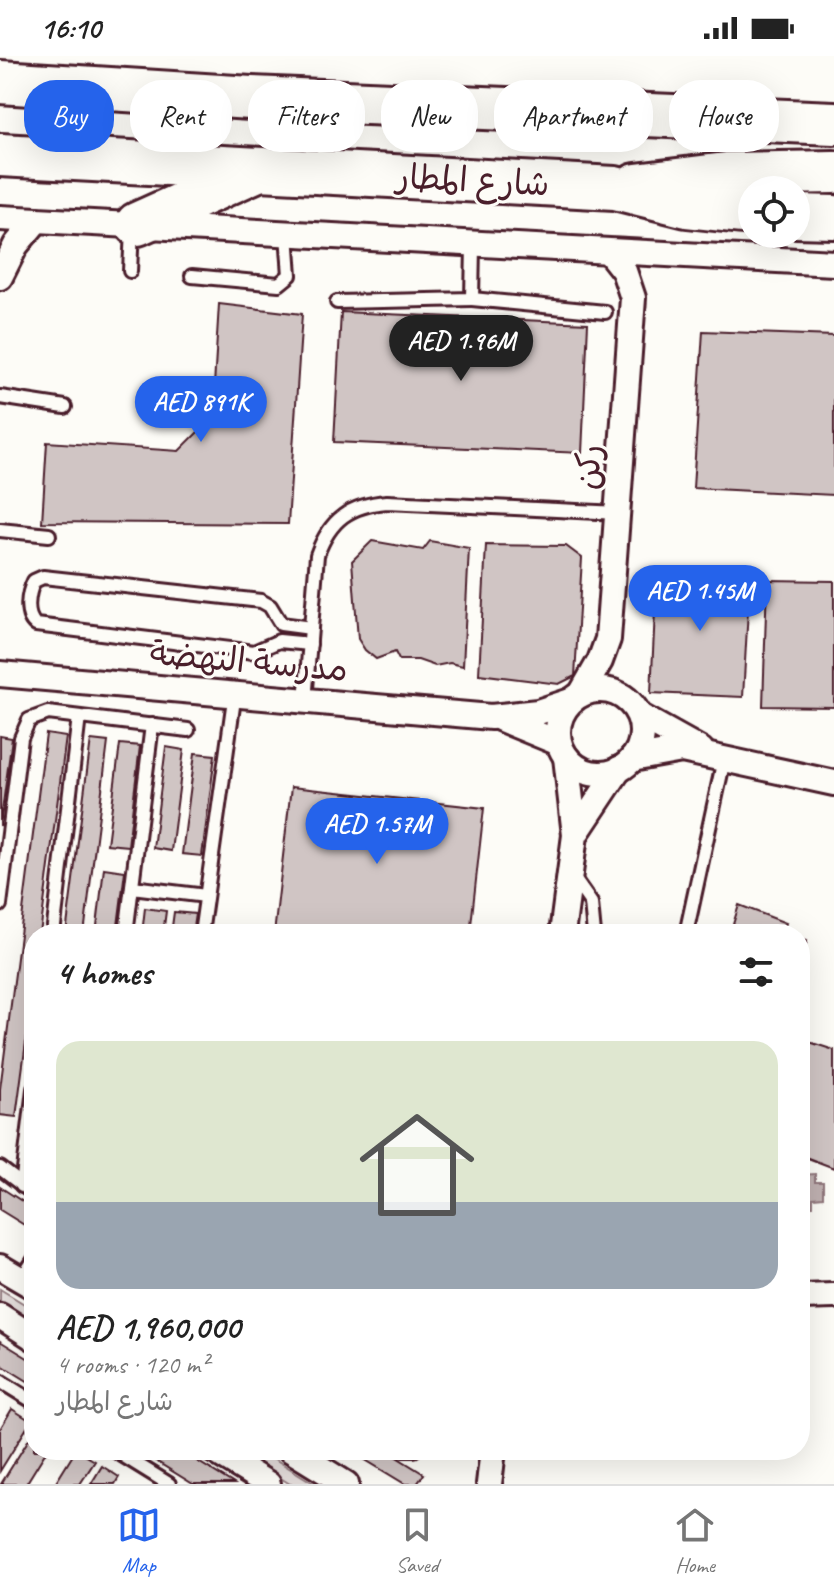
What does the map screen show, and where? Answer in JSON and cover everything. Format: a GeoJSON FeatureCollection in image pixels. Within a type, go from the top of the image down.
{"type":"FeatureCollection","features":[{"type":"Feature","properties":{"kind":"highway"},"geometry":{"type":"LineString","coordinates":[[46,56],[71,80]]}},
{"type":"Feature","properties":{"kind":"highway"},"geometry":{"type":"LineString","coordinates":[[0,82],[24,84]]}},
{"type":"Feature","properties":{"kind":"highway"},"geometry":{"type":"LineString","coordinates":[[114,90],[834,123]]}},
{"type":"Feature","properties":{"kind":"highway","name":"شارع المطار"},"geometry":{"type":"LineString","coordinates":[[0,155],[615,188],[687,206],[738,211]]}},
{"type":"Feature","properties":{"kind":"highway"},"geometry":{"type":"LineString","coordinates":[[135,224],[264,167]]}},
{"type":"Feature","properties":{"kind":"highway"},"geometry":{"type":"LineString","coordinates":[[615,188],[726,174],[834,172]]}},
{"type":"Feature","properties":{"kind":"highway"},"geometry":{"type":"LineString","coordinates":[[810,216],[834,217]]}},
{"type":"Feature","properties":{"kind":"street","name":"شارع المطار"},"geometry":{"type":"LineString","coordinates":[[0,218],[834,263]]}},
{"type":"Feature","properties":{"kind":"street"},"geometry":{"type":"LineString","coordinates":[[0,274],[16,245],[37,220]]}},
{"type":"Feature","properties":{"kind":"street"},"geometry":{"type":"LineString","coordinates":[[609,252],[624,271],[633,298]]}},
{"type":"Feature","properties":{"kind":"street"},"geometry":{"type":"LineString","coordinates":[[633,298],[646,272],[661,256]]}},
{"type":"Feature","properties":{"kind":"street","name":"ركن"},"geometry":{"type":"LineString","coordinates":[[576,697],[600,661],[608,639],[633,298]]}},
{"type":"Feature","properties":{"kind":"street","name":"ركن"},"geometry":{"type":"LineString","coordinates":[[608,639],[636,709]]}},
{"type":"Feature","properties":{"kind":"street","name":"مدرسة النهضة"},"geometry":{"type":"LineString","coordinates":[[0,674],[235,692],[491,717],[538,712],[576,697]]}},
{"type":"Feature","properties":{"kind":"street"},"geometry":{"type":"LineString","coordinates":[[563,924],[575,835],[563,750],[562,713],[576,697],[608,690],[715,757]]}},
{"type":"Feature","properties":{"kind":"street"},"geometry":{"type":"LineString","coordinates":[[575,835],[640,746],[636,709]]}},
{"type":"Feature","properties":{"kind":"street","name":"مدرسة النهضة"},"geometry":{"type":"LineString","coordinates":[[491,717],[563,750]]}},
{"type":"Feature","properties":{"kind":"street"},"geometry":{"type":"LineString","coordinates":[[563,750],[574,765],[596,774],[682,750],[834,783]]}},
{"type":"Feature","properties":{"kind":"street"},"geometry":{"type":"LineString","coordinates":[[810,1297],[834,1296]]}},
{"type":"Feature","properties":{"kind":"street"},"geometry":{"type":"LineString","coordinates":[[0,1316],[24,1332]]}},
{"type":"Feature","properties":{"kind":"street"},"geometry":{"type":"LineString","coordinates":[[229,1460],[268,1484]]}},
{"type":"Feature","properties":{"kind":"street"},"geometry":{"type":"LineString","coordinates":[[307,1460],[346,1484]]}},
{"type":"Feature","properties":{"kind":"street"},"geometry":{"type":"LineString","coordinates":[[489,1484],[492,1460]]}},
{"type":"Feature","properties":{"kind":"lane"},"geometry":{"type":"LineString","coordinates":[[130,271],[135,224]]}},
{"type":"Feature","properties":{"kind":"lane"},"geometry":{"type":"LineString","coordinates":[[192,276],[279,284],[290,275],[287,234]]}},
{"type":"Feature","properties":{"kind":"lane"},"geometry":{"type":"LineString","coordinates":[[472,299],[473,245]]}},
{"type":"Feature","properties":{"kind":"lane"},"geometry":{"type":"LineString","coordinates":[[337,302],[472,299],[605,312]]}},
{"type":"Feature","properties":{"kind":"lane"},"geometry":{"type":"LineString","coordinates":[[0,397],[65,407]]}},
{"type":"Feature","properties":{"kind":"lane"},"geometry":{"type":"LineString","coordinates":[[305,701],[317,555],[326,532],[341,514],[363,504],[619,513]]}},
{"type":"Feature","properties":{"kind":"lane"},"geometry":{"type":"LineString","coordinates":[[0,530],[49,535]]}},
{"type":"Feature","properties":{"kind":"lane"},"geometry":{"type":"LineString","coordinates":[[310,644],[279,641],[254,652],[36,625],[28,614],[30,590],[34,581],[43,577],[261,601],[270,606],[281,624],[311,628]]}},
{"type":"Feature","properties":{"kind":"lane"},"geometry":{"type":"LineString","coordinates":[[202,924],[235,692]]}},
{"type":"Feature","properties":{"kind":"lane"},"geometry":{"type":"LineString","coordinates":[[0,905],[3,859],[23,729],[39,714],[188,730]]}},
{"type":"Feature","properties":{"kind":"lane"},"geometry":{"type":"LineString","coordinates":[[54,924],[79,717]]}},
{"type":"Feature","properties":{"kind":"lane"},"geometry":{"type":"LineString","coordinates":[[127,924],[152,725]]}},
{"type":"Feature","properties":{"kind":"lane"},"geometry":{"type":"LineString","coordinates":[[688,924],[715,757]]}},
{"type":"Feature","properties":{"kind":"lane"},"geometry":{"type":"LineString","coordinates":[[570,873],[591,903],[593,924]]}},
{"type":"Feature","properties":{"kind":"lane"},"geometry":{"type":"LineString","coordinates":[[132,887],[206,896]]}},
{"type":"Feature","properties":{"kind":"lane"},"geometry":{"type":"LineString","coordinates":[[0,1168],[22,1186]]}},
{"type":"Feature","properties":{"kind":"lane"},"geometry":{"type":"LineString","coordinates":[[22,1186],[24,1170]]}},
{"type":"Feature","properties":{"kind":"lane"},"geometry":{"type":"LineString","coordinates":[[0,1381],[24,1396]]}},
{"type":"Feature","properties":{"kind":"lane"},"geometry":{"type":"LineString","coordinates":[[130,1460],[169,1484]]}},
{"type":"Feature","properties":{"kind":"shaded area"},"geometry":{"type":"Polygon","coordinates":[[[810,1174],[815,1174],[815,1182],[823,1182],[823,1197],[813,1198],[813,1206],[810,1206],[810,1174]]]}},
{"type":"Feature","properties":{"kind":"shaded area"},"geometry":{"type":"Polygon","coordinates":[[[0,1289],[24,1304],[24,1316],[0,1301],[0,1289]]]}},
{"type":"Feature","properties":{"kind":"shaded area"},"geometry":{"type":"Polygon","coordinates":[[[253,1460],[276,1460],[315,1484],[290,1484],[253,1460]]]}},
{"type":"Feature","properties":{"kind":"building"},"geometry":{"type":"Polygon","coordinates":[[[219,304],[302,314],[288,524],[42,522],[47,442],[179,451],[212,418],[219,304]]]}},
{"type":"Feature","properties":{"kind":"building"},"geometry":{"type":"Polygon","coordinates":[[[341,312],[588,323],[582,453],[334,442],[341,312]]]}},
{"type":"Feature","properties":{"kind":"building"},"geometry":{"type":"Polygon","coordinates":[[[703,331],[834,336],[834,495],[693,488],[703,331]]]}},
{"type":"Feature","properties":{"kind":"building"},"geometry":{"type":"Polygon","coordinates":[[[372,541],[423,550],[430,541],[469,548],[463,666],[450,663],[435,666],[418,660],[399,660],[395,652],[376,659],[365,650],[358,639],[352,561],[372,541]]]}},
{"type":"Feature","properties":{"kind":"building"},"geometry":{"type":"Polygon","coordinates":[[[486,545],[566,546],[582,558],[575,676],[559,684],[479,674],[486,545]]]}},
{"type":"Feature","properties":{"kind":"building"},"geometry":{"type":"Polygon","coordinates":[[[657,570],[750,574],[743,697],[651,693],[657,570]]]}},
{"type":"Feature","properties":{"kind":"building"},"geometry":{"type":"Polygon","coordinates":[[[767,580],[834,581],[834,707],[763,706],[767,580]]]}},
{"type":"Feature","properties":{"kind":"building"},"geometry":{"type":"Polygon","coordinates":[[[46,734],[66,737],[41,924],[24,924],[24,1057],[16,1117],[0,1115],[0,1089],[46,734]]]}},
{"type":"Feature","properties":{"kind":"building"},"geometry":{"type":"Polygon","coordinates":[[[0,736],[12,738],[0,826],[0,736]]]}},
{"type":"Feature","properties":{"kind":"building"},"geometry":{"type":"Polygon","coordinates":[[[91,740],[108,742],[85,924],[67,924],[91,740]]]}},
{"type":"Feature","properties":{"kind":"building"},"geometry":{"type":"Polygon","coordinates":[[[120,744],[140,746],[128,846],[107,844],[120,744]]]}},
{"type":"Feature","properties":{"kind":"building"},"geometry":{"type":"Polygon","coordinates":[[[166,747],[184,750],[171,851],[153,848],[166,747]]]}},
{"type":"Feature","properties":{"kind":"building"},"geometry":{"type":"Polygon","coordinates":[[[195,753],[215,755],[202,856],[182,854],[195,753]]]}},
{"type":"Feature","properties":{"kind":"building"},"geometry":{"type":"Polygon","coordinates":[[[291,787],[484,808],[471,924],[275,924],[291,787]]]}},
{"type":"Feature","properties":{"kind":"building"},"geometry":{"type":"Polygon","coordinates":[[[104,868],[125,871],[118,924],[97,924],[104,868]]]}},
{"type":"Feature","properties":{"kind":"building"},"geometry":{"type":"Polygon","coordinates":[[[739,905],[786,923],[786,924],[733,924],[739,905]]]}},
{"type":"Feature","properties":{"kind":"building"},"geometry":{"type":"Polygon","coordinates":[[[145,908],[166,911],[164,924],[143,924],[145,908]]]}},
{"type":"Feature","properties":{"kind":"building"},"geometry":{"type":"Polygon","coordinates":[[[174,912],[195,914],[194,924],[172,924],[174,912]]]}},
{"type":"Feature","properties":{"kind":"building"},"geometry":{"type":"Polygon","coordinates":[[[810,1042],[834,1050],[834,1168],[810,1159],[810,1042]]]}},
{"type":"Feature","properties":{"kind":"building"},"geometry":{"type":"Polygon","coordinates":[[[0,1187],[24,1203],[24,1225],[0,1210],[0,1187]]]}},
{"type":"Feature","properties":{"kind":"building"},"geometry":{"type":"Polygon","coordinates":[[[0,1341],[24,1356],[24,1379],[0,1364],[0,1341]]]}},
{"type":"Feature","properties":{"kind":"building"},"geometry":{"type":"Polygon","coordinates":[[[12,1409],[24,1417],[24,1432],[0,1471],[0,1429],[12,1409]]]}},
{"type":"Feature","properties":{"kind":"building"},"geometry":{"type":"Polygon","coordinates":[[[24,1447],[24,1460],[41,1460],[26,1484],[1,1484],[24,1447]]]}},
{"type":"Feature","properties":{"kind":"building"},"geometry":{"type":"Polygon","coordinates":[[[70,1460],[95,1461],[80,1484],[55,1484],[70,1460]]]}},
{"type":"Feature","properties":{"kind":"building"},"geometry":{"type":"Polygon","coordinates":[[[154,1460],[195,1460],[234,1484],[193,1484],[154,1460]]]}},
{"type":"Feature","properties":{"kind":"building"},"geometry":{"type":"Polygon","coordinates":[[[365,1460],[401,1460],[424,1474],[417,1484],[405,1484],[365,1460]]]}},
{"type":"Feature","properties":{"kind":"building"},"geometry":{"type":"Polygon","coordinates":[[[102,1466],[119,1477],[115,1484],[91,1484],[102,1466]]]}}]}
